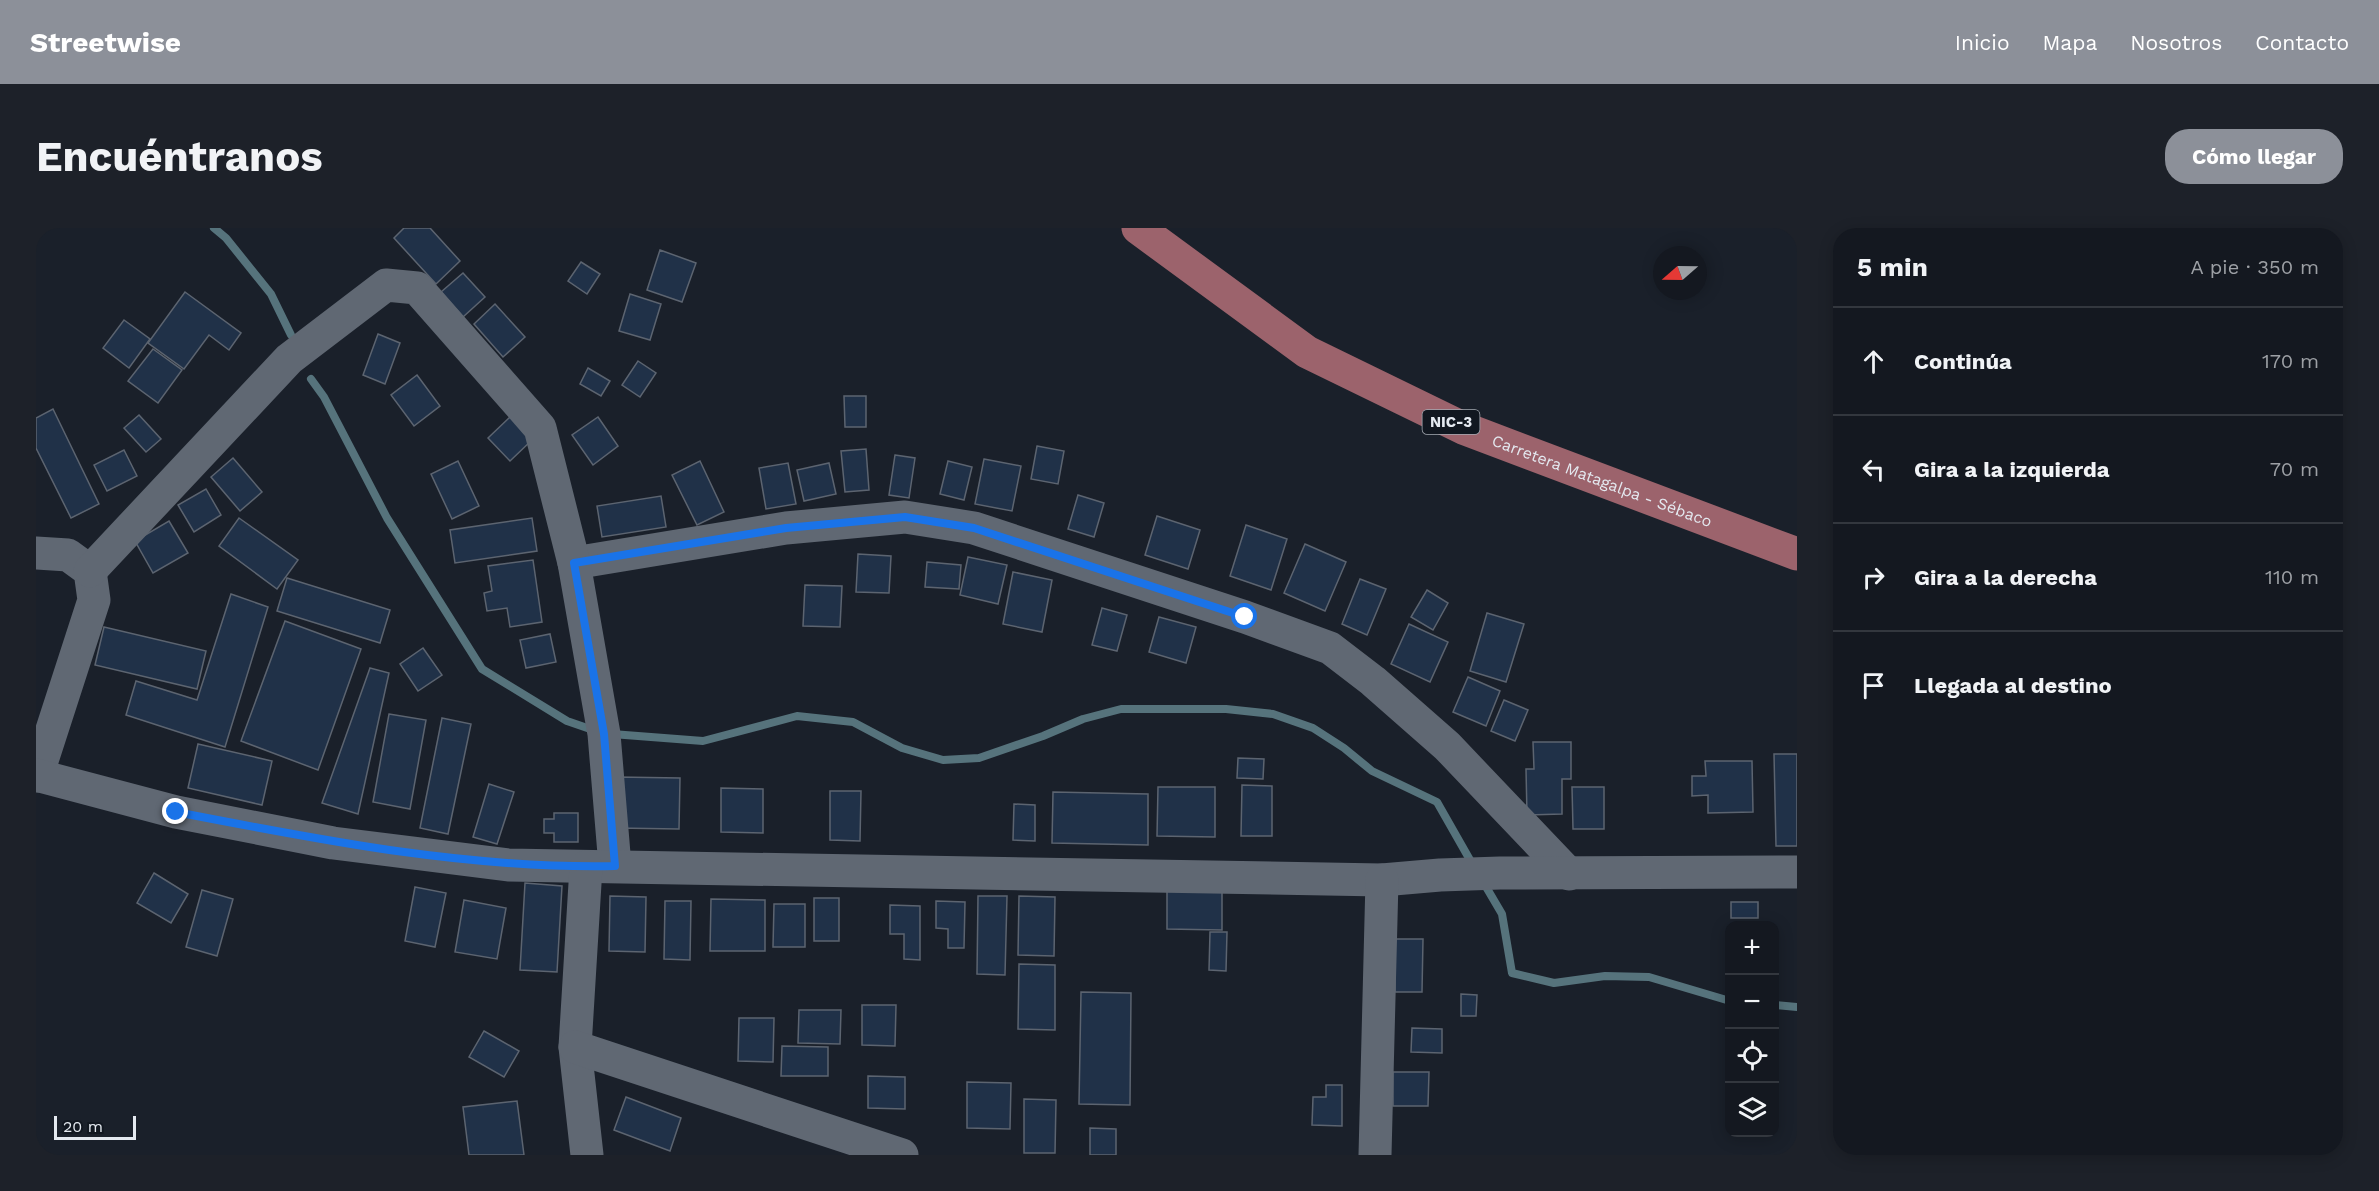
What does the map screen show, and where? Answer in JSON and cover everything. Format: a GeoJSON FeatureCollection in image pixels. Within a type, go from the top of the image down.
{"type":"FeatureCollection","features":[{"type":"Feature","properties":{"kind":"main road","name":"Carretera Matagalpa - Sébaco"},"geometry":{"type":"LineString","coordinates":[[1138,228],[1317,357],[1463,428],[1797,554]]}},
{"type":"Feature","properties":{"kind":"street"},"geometry":{"type":"LineString","coordinates":[[90,571],[289,359],[386,285],[417,288],[540,428],[574,563],[604,734],[601,867],[575,1047],[587,1155]]}},
{"type":"Feature","properties":{"kind":"street"},"geometry":{"type":"LineString","coordinates":[[574,563],[786,528],[905,517],[974,528],[1245,617],[1330,648],[1373,681],[1447,746],[1569,874]]}},
{"type":"Feature","properties":{"kind":"street"},"geometry":{"type":"LineString","coordinates":[[36,553],[68,555],[90,571],[94,600],[37,776],[176,812],[333,843],[508,865],[601,867],[1382,880],[1500,873],[1797,872]]}},
{"type":"Feature","properties":{"kind":"street"},"geometry":{"type":"LineString","coordinates":[[1375,1155],[1382,880]]}},
{"type":"Feature","properties":{"kind":"street"},"geometry":{"type":"LineString","coordinates":[[575,1047],[902,1155]]}},
{"type":"Feature","properties":{"kind":"building"},"geometry":{"type":"Polygon","coordinates":[[[404,228],[430,228],[460,261],[436,284],[394,238],[404,228]]]}},
{"type":"Feature","properties":{"kind":"building"},"geometry":{"type":"Polygon","coordinates":[[[660,250],[696,263],[682,302],[647,290],[660,250]]]}},
{"type":"Feature","properties":{"kind":"building"},"geometry":{"type":"Polygon","coordinates":[[[581,262],[600,274],[587,294],[568,281],[581,262]]]}},
{"type":"Feature","properties":{"kind":"building"},"geometry":{"type":"Polygon","coordinates":[[[463,273],[485,297],[463,317],[441,292],[463,273]]]}},
{"type":"Feature","properties":{"kind":"building"},"geometry":{"type":"Polygon","coordinates":[[[185,292],[241,333],[229,350],[209,335],[184,369],[148,343],[185,292]]]}},
{"type":"Feature","properties":{"kind":"building"},"geometry":{"type":"Polygon","coordinates":[[[630,294],[661,304],[650,340],[619,331],[630,294]]]}},
{"type":"Feature","properties":{"kind":"building"},"geometry":{"type":"Polygon","coordinates":[[[495,304],[525,337],[503,357],[474,324],[495,304]]]}},
{"type":"Feature","properties":{"kind":"building"},"geometry":{"type":"Polygon","coordinates":[[[124,320],[150,339],[129,368],[103,348],[124,320]]]}},
{"type":"Feature","properties":{"kind":"building"},"geometry":{"type":"Polygon","coordinates":[[[378,334],[400,343],[385,384],[363,375],[378,334]]]}},
{"type":"Feature","properties":{"kind":"building"},"geometry":{"type":"Polygon","coordinates":[[[153,349],[182,370],[158,403],[128,381],[153,349]]]}},
{"type":"Feature","properties":{"kind":"building"},"geometry":{"type":"Polygon","coordinates":[[[638,361],[656,373],[640,397],[622,385],[638,361]]]}},
{"type":"Feature","properties":{"kind":"building"},"geometry":{"type":"Polygon","coordinates":[[[588,368],[610,381],[601,396],[580,384],[588,368]]]}},
{"type":"Feature","properties":{"kind":"building"},"geometry":{"type":"Polygon","coordinates":[[[417,375],[440,406],[414,426],[391,395],[417,375]]]}},
{"type":"Feature","properties":{"kind":"building"},"geometry":{"type":"Polygon","coordinates":[[[844,396],[866,396],[866,427],[845,427],[844,396]]]}},
{"type":"Feature","properties":{"kind":"building"},"geometry":{"type":"Polygon","coordinates":[[[53,409],[99,504],[71,518],[36,448],[36,418],[53,409]]]}},
{"type":"Feature","properties":{"kind":"building"},"geometry":{"type":"Polygon","coordinates":[[[139,415],[161,439],[146,452],[124,428],[139,415]]]}},
{"type":"Feature","properties":{"kind":"building"},"geometry":{"type":"Polygon","coordinates":[[[511,416],[533,439],[510,461],[488,438],[511,416]]]}},
{"type":"Feature","properties":{"kind":"building"},"geometry":{"type":"Polygon","coordinates":[[[598,417],[618,446],[593,465],[572,435],[598,417]]]}},
{"type":"Feature","properties":{"kind":"building"},"geometry":{"type":"Polygon","coordinates":[[[1037,446],[1064,451],[1058,484],[1031,479],[1037,446]]]}},
{"type":"Feature","properties":{"kind":"building"},"geometry":{"type":"Polygon","coordinates":[[[866,449],[869,490],[845,492],[841,451],[866,449]]]}},
{"type":"Feature","properties":{"kind":"building"},"geometry":{"type":"Polygon","coordinates":[[[124,450],[137,476],[107,491],[94,465],[124,450]]]}},
{"type":"Feature","properties":{"kind":"building"},"geometry":{"type":"Polygon","coordinates":[[[895,455],[915,458],[909,498],[889,495],[895,455]]]}},
{"type":"Feature","properties":{"kind":"building"},"geometry":{"type":"Polygon","coordinates":[[[233,458],[262,492],[240,511],[211,477],[233,458]]]}},
{"type":"Feature","properties":{"kind":"building"},"geometry":{"type":"Polygon","coordinates":[[[984,459],[1021,466],[1012,511],[975,504],[984,459]]]}},
{"type":"Feature","properties":{"kind":"building"},"geometry":{"type":"Polygon","coordinates":[[[458,461],[479,506],[452,519],[431,474],[458,461]]]}},
{"type":"Feature","properties":{"kind":"building"},"geometry":{"type":"Polygon","coordinates":[[[700,461],[724,512],[697,525],[672,475],[700,461]]]}},
{"type":"Feature","properties":{"kind":"building"},"geometry":{"type":"Polygon","coordinates":[[[948,461],[972,467],[964,500],[940,494],[948,461]]]}},
{"type":"Feature","properties":{"kind":"building"},"geometry":{"type":"Polygon","coordinates":[[[788,463],[796,504],[766,509],[759,468],[788,463]]]}},
{"type":"Feature","properties":{"kind":"building"},"geometry":{"type":"Polygon","coordinates":[[[829,463],[836,494],[804,501],[797,470],[829,463]]]}},
{"type":"Feature","properties":{"kind":"building"},"geometry":{"type":"Polygon","coordinates":[[[206,489],[221,515],[194,532],[178,505],[206,489]]]}},
{"type":"Feature","properties":{"kind":"building"},"geometry":{"type":"Polygon","coordinates":[[[1078,495],[1104,503],[1094,537],[1068,529],[1078,495]]]}},
{"type":"Feature","properties":{"kind":"building"},"geometry":{"type":"Polygon","coordinates":[[[661,496],[666,527],[602,537],[597,506],[661,496]]]}},
{"type":"Feature","properties":{"kind":"building"},"geometry":{"type":"Polygon","coordinates":[[[1157,516],[1200,530],[1188,569],[1145,555],[1157,516]]]}},
{"type":"Feature","properties":{"kind":"building"},"geometry":{"type":"Polygon","coordinates":[[[239,518],[298,560],[277,589],[219,546],[239,518]]]}},
{"type":"Feature","properties":{"kind":"building"},"geometry":{"type":"Polygon","coordinates":[[[532,518],[537,551],[455,563],[450,530],[532,518]]]}},
{"type":"Feature","properties":{"kind":"building"},"geometry":{"type":"Polygon","coordinates":[[[169,521],[188,553],[153,573],[135,541],[169,521]]]}},
{"type":"Feature","properties":{"kind":"building"},"geometry":{"type":"Polygon","coordinates":[[[1246,525],[1287,539],[1271,590],[1230,576],[1246,525]]]}},
{"type":"Feature","properties":{"kind":"building"},"geometry":{"type":"Polygon","coordinates":[[[1305,544],[1346,562],[1325,611],[1284,593],[1305,544]]]}},
{"type":"Feature","properties":{"kind":"building"},"geometry":{"type":"Polygon","coordinates":[[[858,554],[891,556],[889,593],[856,592],[858,554]]]}},
{"type":"Feature","properties":{"kind":"building"},"geometry":{"type":"Polygon","coordinates":[[[968,557],[1007,565],[998,604],[960,595],[968,557]]]}},
{"type":"Feature","properties":{"kind":"building"},"geometry":{"type":"Polygon","coordinates":[[[533,560],[542,622],[510,627],[507,608],[487,611],[484,593],[492,591],[488,566],[533,560]]]}},
{"type":"Feature","properties":{"kind":"building"},"geometry":{"type":"Polygon","coordinates":[[[927,562],[961,565],[959,589],[925,587],[927,562]]]}},
{"type":"Feature","properties":{"kind":"building"},"geometry":{"type":"Polygon","coordinates":[[[1013,572],[1052,580],[1042,632],[1003,624],[1013,572]]]}},
{"type":"Feature","properties":{"kind":"building"},"geometry":{"type":"Polygon","coordinates":[[[287,578],[390,610],[380,643],[277,611],[287,578]]]}},
{"type":"Feature","properties":{"kind":"building"},"geometry":{"type":"Polygon","coordinates":[[[1360,579],[1386,589],[1367,635],[1342,624],[1360,579]]]}},
{"type":"Feature","properties":{"kind":"building"},"geometry":{"type":"Polygon","coordinates":[[[805,585],[842,586],[840,627],[803,626],[805,585]]]}},
{"type":"Feature","properties":{"kind":"building"},"geometry":{"type":"Polygon","coordinates":[[[1427,590],[1448,603],[1433,630],[1411,617],[1427,590]]]}},
{"type":"Feature","properties":{"kind":"building"},"geometry":{"type":"Polygon","coordinates":[[[231,594],[268,607],[225,747],[126,715],[136,681],[197,700],[231,594]]]}},
{"type":"Feature","properties":{"kind":"building"},"geometry":{"type":"Polygon","coordinates":[[[1102,608],[1127,615],[1117,651],[1092,645],[1102,608]]]}},
{"type":"Feature","properties":{"kind":"building"},"geometry":{"type":"Polygon","coordinates":[[[1487,613],[1524,624],[1506,682],[1470,671],[1487,613]]]}},
{"type":"Feature","properties":{"kind":"building"},"geometry":{"type":"Polygon","coordinates":[[[1159,617],[1196,627],[1186,663],[1149,652],[1159,617]]]}},
{"type":"Feature","properties":{"kind":"building"},"geometry":{"type":"Polygon","coordinates":[[[285,621],[361,649],[318,770],[241,741],[285,621]]]}},
{"type":"Feature","properties":{"kind":"building"},"geometry":{"type":"Polygon","coordinates":[[[1409,624],[1448,642],[1430,682],[1391,664],[1409,624]]]}},
{"type":"Feature","properties":{"kind":"building"},"geometry":{"type":"Polygon","coordinates":[[[104,627],[206,651],[197,689],[95,665],[104,627]]]}},
{"type":"Feature","properties":{"kind":"building"},"geometry":{"type":"Polygon","coordinates":[[[550,634],[556,662],[526,668],[520,640],[550,634]]]}},
{"type":"Feature","properties":{"kind":"building"},"geometry":{"type":"Polygon","coordinates":[[[423,648],[442,675],[418,691],[400,664],[423,648]]]}},
{"type":"Feature","properties":{"kind":"building"},"geometry":{"type":"Polygon","coordinates":[[[370,668],[389,673],[358,814],[322,803],[370,668]]]}},
{"type":"Feature","properties":{"kind":"building"},"geometry":{"type":"Polygon","coordinates":[[[1468,677],[1500,691],[1486,726],[1453,712],[1468,677]]]}},
{"type":"Feature","properties":{"kind":"building"},"geometry":{"type":"Polygon","coordinates":[[[1504,700],[1528,710],[1515,741],[1491,731],[1504,700]]]}},
{"type":"Feature","properties":{"kind":"building"},"geometry":{"type":"Polygon","coordinates":[[[389,714],[426,720],[410,809],[373,802],[389,714]]]}},
{"type":"Feature","properties":{"kind":"building"},"geometry":{"type":"Polygon","coordinates":[[[442,718],[471,724],[448,834],[420,828],[442,718]]]}},
{"type":"Feature","properties":{"kind":"building"},"geometry":{"type":"Polygon","coordinates":[[[1533,742],[1571,742],[1571,779],[1562,779],[1562,814],[1527,815],[1526,769],[1534,769],[1533,742]]]}},
{"type":"Feature","properties":{"kind":"building"},"geometry":{"type":"Polygon","coordinates":[[[198,744],[272,761],[262,805],[188,788],[198,744]]]}},
{"type":"Feature","properties":{"kind":"building"},"geometry":{"type":"Polygon","coordinates":[[[1774,754],[1797,754],[1797,846],[1776,846],[1774,754]]]}},
{"type":"Feature","properties":{"kind":"building"},"geometry":{"type":"Polygon","coordinates":[[[1238,758],[1264,759],[1263,779],[1237,778],[1238,758]]]}},
{"type":"Feature","properties":{"kind":"building"},"geometry":{"type":"Polygon","coordinates":[[[1705,761],[1752,761],[1753,812],[1708,813],[1708,795],[1692,796],[1692,776],[1706,776],[1705,761]]]}},
{"type":"Feature","properties":{"kind":"building"},"geometry":{"type":"Polygon","coordinates":[[[617,777],[680,778],[679,829],[616,828],[617,777]]]}},
{"type":"Feature","properties":{"kind":"building"},"geometry":{"type":"Polygon","coordinates":[[[489,784],[514,792],[497,844],[473,837],[489,784]]]}},
{"type":"Feature","properties":{"kind":"building"},"geometry":{"type":"Polygon","coordinates":[[[1242,785],[1272,786],[1272,836],[1241,836],[1242,785]]]}},
{"type":"Feature","properties":{"kind":"building"},"geometry":{"type":"Polygon","coordinates":[[[1158,787],[1215,787],[1215,837],[1157,836],[1158,787]]]}},
{"type":"Feature","properties":{"kind":"building"},"geometry":{"type":"Polygon","coordinates":[[[1572,787],[1604,787],[1604,829],[1573,829],[1572,787]]]}},
{"type":"Feature","properties":{"kind":"building"},"geometry":{"type":"Polygon","coordinates":[[[721,788],[763,789],[763,833],[721,832],[721,788]]]}},
{"type":"Feature","properties":{"kind":"building"},"geometry":{"type":"Polygon","coordinates":[[[830,791],[861,791],[860,841],[830,840],[830,791]]]}},
{"type":"Feature","properties":{"kind":"building"},"geometry":{"type":"Polygon","coordinates":[[[1053,792],[1148,794],[1148,845],[1052,843],[1053,792]]]}},
{"type":"Feature","properties":{"kind":"building"},"geometry":{"type":"Polygon","coordinates":[[[1014,804],[1035,805],[1035,841],[1013,840],[1014,804]]]}},
{"type":"Feature","properties":{"kind":"building"},"geometry":{"type":"Polygon","coordinates":[[[554,813],[578,813],[578,842],[554,842],[554,833],[544,833],[544,819],[554,819],[554,813]]]}},
{"type":"Feature","properties":{"kind":"building"},"geometry":{"type":"Polygon","coordinates":[[[154,873],[188,894],[171,923],[137,903],[154,873]]]}},
{"type":"Feature","properties":{"kind":"building"},"geometry":{"type":"Polygon","coordinates":[[[525,883],[562,886],[557,972],[520,970],[525,883]]]}},
{"type":"Feature","properties":{"kind":"building"},"geometry":{"type":"Polygon","coordinates":[[[415,887],[446,893],[435,947],[405,941],[415,887]]]}},
{"type":"Feature","properties":{"kind":"building"},"geometry":{"type":"Polygon","coordinates":[[[202,890],[233,899],[217,956],[186,947],[202,890]]]}},
{"type":"Feature","properties":{"kind":"building"},"geometry":{"type":"Polygon","coordinates":[[[1167,890],[1222,891],[1222,930],[1167,929],[1167,890]]]}},
{"type":"Feature","properties":{"kind":"building"},"geometry":{"type":"Polygon","coordinates":[[[610,896],[646,897],[645,952],[609,951],[610,896]]]}},
{"type":"Feature","properties":{"kind":"building"},"geometry":{"type":"Polygon","coordinates":[[[978,896],[1007,896],[1005,975],[977,974],[978,896]]]}},
{"type":"Feature","properties":{"kind":"building"},"geometry":{"type":"Polygon","coordinates":[[[1019,896],[1055,897],[1054,956],[1018,955],[1019,896]]]}},
{"type":"Feature","properties":{"kind":"building"},"geometry":{"type":"Polygon","coordinates":[[[814,898],[839,898],[839,941],[814,941],[814,898]]]}},
{"type":"Feature","properties":{"kind":"building"},"geometry":{"type":"Polygon","coordinates":[[[711,899],[765,900],[765,951],[710,951],[711,899]]]}},
{"type":"Feature","properties":{"kind":"building"},"geometry":{"type":"Polygon","coordinates":[[[464,900],[506,908],[497,959],[455,952],[464,900]]]}},
{"type":"Feature","properties":{"kind":"building"},"geometry":{"type":"Polygon","coordinates":[[[665,901],[691,901],[690,960],[664,959],[665,901]]]}},
{"type":"Feature","properties":{"kind":"building"},"geometry":{"type":"Polygon","coordinates":[[[936,901],[965,902],[964,948],[948,948],[948,929],[936,928],[936,901]]]}},
{"type":"Feature","properties":{"kind":"building"},"geometry":{"type":"Polygon","coordinates":[[[1731,902],[1758,902],[1758,918],[1731,918],[1731,902]]]}},
{"type":"Feature","properties":{"kind":"building"},"geometry":{"type":"Polygon","coordinates":[[[774,904],[805,904],[805,947],[773,947],[774,904]]]}},
{"type":"Feature","properties":{"kind":"building"},"geometry":{"type":"Polygon","coordinates":[[[890,905],[920,906],[920,960],[904,959],[904,934],[890,934],[890,905]]]}},
{"type":"Feature","properties":{"kind":"building"},"geometry":{"type":"Polygon","coordinates":[[[1210,932],[1227,932],[1226,971],[1209,970],[1210,932]]]}},
{"type":"Feature","properties":{"kind":"building"},"geometry":{"type":"Polygon","coordinates":[[[1395,939],[1423,939],[1422,992],[1395,992],[1395,939]]]}},
{"type":"Feature","properties":{"kind":"building"},"geometry":{"type":"Polygon","coordinates":[[[1019,964],[1055,965],[1055,1030],[1018,1029],[1019,964]]]}},
{"type":"Feature","properties":{"kind":"building"},"geometry":{"type":"Polygon","coordinates":[[[1081,992],[1131,993],[1130,1105],[1079,1104],[1081,992]]]}},
{"type":"Feature","properties":{"kind":"building"},"geometry":{"type":"Polygon","coordinates":[[[1461,994],[1477,995],[1476,1016],[1461,1016],[1461,994]]]}},
{"type":"Feature","properties":{"kind":"building"},"geometry":{"type":"Polygon","coordinates":[[[862,1005],[896,1005],[895,1046],[862,1045],[862,1005]]]}},
{"type":"Feature","properties":{"kind":"building"},"geometry":{"type":"Polygon","coordinates":[[[799,1010],[841,1010],[840,1044],[798,1043],[799,1010]]]}},
{"type":"Feature","properties":{"kind":"building"},"geometry":{"type":"Polygon","coordinates":[[[739,1018],[774,1018],[773,1062],[738,1061],[739,1018]]]}},
{"type":"Feature","properties":{"kind":"building"},"geometry":{"type":"Polygon","coordinates":[[[1412,1028],[1442,1029],[1442,1053],[1411,1052],[1412,1028]]]}},
{"type":"Feature","properties":{"kind":"building"},"geometry":{"type":"Polygon","coordinates":[[[484,1031],[519,1051],[504,1077],[469,1057],[484,1031]]]}},
{"type":"Feature","properties":{"kind":"building"},"geometry":{"type":"Polygon","coordinates":[[[782,1046],[828,1047],[828,1076],[781,1076],[782,1046]]]}},
{"type":"Feature","properties":{"kind":"building"},"geometry":{"type":"Polygon","coordinates":[[[1393,1072],[1429,1072],[1428,1106],[1393,1106],[1393,1072]]]}},
{"type":"Feature","properties":{"kind":"building"},"geometry":{"type":"Polygon","coordinates":[[[868,1076],[905,1077],[905,1109],[868,1108],[868,1076]]]}},
{"type":"Feature","properties":{"kind":"building"},"geometry":{"type":"Polygon","coordinates":[[[967,1082],[1011,1083],[1010,1129],[967,1128],[967,1082]]]}},
{"type":"Feature","properties":{"kind":"building"},"geometry":{"type":"Polygon","coordinates":[[[1326,1085],[1342,1085],[1342,1126],[1312,1125],[1313,1097],[1326,1097],[1326,1085]]]}},
{"type":"Feature","properties":{"kind":"building"},"geometry":{"type":"Polygon","coordinates":[[[626,1097],[681,1118],[670,1151],[614,1130],[626,1097]]]}},
{"type":"Feature","properties":{"kind":"building"},"geometry":{"type":"Polygon","coordinates":[[[1024,1099],[1056,1100],[1055,1153],[1024,1153],[1024,1099]]]}},
{"type":"Feature","properties":{"kind":"building"},"geometry":{"type":"Polygon","coordinates":[[[517,1101],[524,1155],[469,1155],[463,1107],[517,1101]]]}},
{"type":"Feature","properties":{"kind":"building"},"geometry":{"type":"Polygon","coordinates":[[[1090,1128],[1116,1129],[1116,1155],[1090,1155],[1090,1128]]]}},
{"type":"Feature","properties":{"kind":"waterway"},"geometry":{"type":"LineString","coordinates":[[214,228],[226,238],[271,294],[291,335]]}},
{"type":"Feature","properties":{"kind":"waterway"},"geometry":{"type":"LineString","coordinates":[[311,379],[324,397],[387,518],[482,669],[567,721],[596,731]]}},
{"type":"Feature","properties":{"kind":"waterway"},"geometry":{"type":"LineString","coordinates":[[612,734],[703,741],[797,716],[853,722],[902,748],[943,760],[979,758],[1043,736],[1083,719],[1121,709],[1226,709],[1273,714],[1313,728],[1344,748],[1372,771],[1437,802],[1474,867]]}},
{"type":"Feature","properties":{"kind":"waterway"},"geometry":{"type":"LineString","coordinates":[[1482,880],[1502,914],[1512,973],[1554,983],[1605,976],[1649,977],[1725,1000]]}},
{"type":"Feature","properties":{"kind":"waterway"},"geometry":{"type":"LineString","coordinates":[[1779,1005],[1797,1007]]}},
{"type":"Feature","properties":{"kind":"route"},"geometry":{"type":"LineString","coordinates":[[176,812],[333,843],[421,855],[508,865],[615,866],[604,734],[574,563],[786,528],[905,517],[974,528],[1245,617]]}}]}
